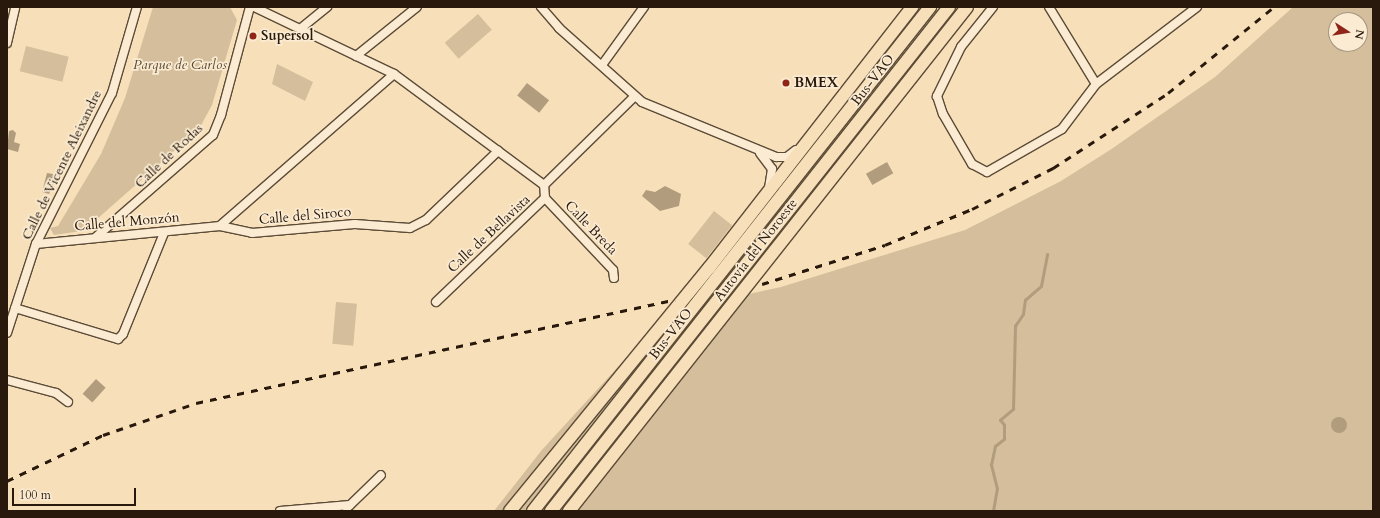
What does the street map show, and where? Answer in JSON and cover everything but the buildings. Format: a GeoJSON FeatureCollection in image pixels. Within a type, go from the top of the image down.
{"type":"FeatureCollection","features":[{"type":"Feature","properties":{"kind":"highway"},"geometry":{"type":"LineString","coordinates":[[510,511],[753,212],[912,7]]}},
{"type":"Feature","properties":{"kind":"highway","name":"Autovía del Noroeste"},"geometry":{"type":"LineString","coordinates":[[533,511],[930,7]]}},
{"type":"Feature","properties":{"kind":"highway","name":"Bus-VAO"},"geometry":{"type":"LineString","coordinates":[[551,511],[949,7]]}},
{"type":"Feature","properties":{"kind":"highway"},"geometry":{"type":"LineString","coordinates":[[965,10],[976,7]]}},
{"type":"Feature","properties":{"kind":"highway","name":"Autovía del Noroeste"},"geometry":{"type":"LineString","coordinates":[[569,511],[965,10]]}},
{"type":"Feature","properties":{"kind":"highway"},"geometry":{"type":"LineString","coordinates":[[518,511],[628,376],[646,356],[658,351]]}},
{"type":"Feature","properties":{"kind":"street"},"geometry":{"type":"LineString","coordinates":[[7,43],[15,7]]}},
{"type":"Feature","properties":{"kind":"street","name":"Calle de Vicente Aleixandre"},"geometry":{"type":"LineString","coordinates":[[7,333],[36,244],[107,104],[122,65],[137,7]]}},
{"type":"Feature","properties":{"kind":"street"},"geometry":{"type":"LineString","coordinates":[[254,7],[394,74],[544,185]]}},
{"type":"Feature","properties":{"kind":"street","name":"Calle de Rodas"},"geometry":{"type":"LineString","coordinates":[[96,237],[213,134],[221,115],[254,7]]}},
{"type":"Feature","properties":{"kind":"street"},"geometry":{"type":"LineString","coordinates":[[300,29],[327,7]]}},
{"type":"Feature","properties":{"kind":"street"},"geometry":{"type":"LineString","coordinates":[[356,56],[417,7]]}},
{"type":"Feature","properties":{"kind":"street"},"geometry":{"type":"LineString","coordinates":[[542,7],[559,28],[602,64],[634,97],[757,150],[780,158],[793,154],[854,80]]}},
{"type":"Feature","properties":{"kind":"street"},"geometry":{"type":"LineString","coordinates":[[602,64],[644,7]]}},
{"type":"Feature","properties":{"kind":"street"},"geometry":{"type":"LineString","coordinates":[[993,7],[961,46],[936,96],[943,114],[972,164],[987,172],[1062,129],[1096,84],[1196,7]]}},
{"type":"Feature","properties":{"kind":"street"},"geometry":{"type":"LineString","coordinates":[[1049,7],[1096,84]]}},
{"type":"Feature","properties":{"kind":"street","name":"Calle del Siroco"},"geometry":{"type":"LineString","coordinates":[[220,226],[394,74]]}},
{"type":"Feature","properties":{"kind":"street","name":"Calle de Bellavista"},"geometry":{"type":"LineString","coordinates":[[436,302],[545,198],[544,185],[634,97]]}},
{"type":"Feature","properties":{"kind":"street"},"geometry":{"type":"LineString","coordinates":[[753,212],[772,177],[770,164],[757,150]]}},
{"type":"Feature","properties":{"kind":"street","name":"Calle del Siroco"},"geometry":{"type":"LineString","coordinates":[[220,226],[266,233],[355,224],[410,228],[426,220],[498,151]]}},
{"type":"Feature","properties":{"kind":"street","name":"Calle Breda"},"geometry":{"type":"LineString","coordinates":[[545,198],[613,270],[614,278]]}},
{"type":"Feature","properties":{"kind":"street","name":"Calle del Monzón"},"geometry":{"type":"LineString","coordinates":[[36,244],[96,237],[164,233],[220,226]]}},
{"type":"Feature","properties":{"kind":"street"},"geometry":{"type":"LineString","coordinates":[[15,308],[118,339],[123,334],[164,233]]}},
{"type":"Feature","properties":{"kind":"street"},"geometry":{"type":"LineString","coordinates":[[7,380],[56,393],[68,402]]}},
{"type":"Feature","properties":{"kind":"street"},"geometry":{"type":"LineString","coordinates":[[280,511],[347,508],[380,475]]}},
{"type":"Feature","properties":{"kind":"green space","name":"Parque de Carlos"},"geometry":{"type":"Polygon","coordinates":[[[153,7],[230,7],[237,20],[212,105],[199,129],[96,220],[95,229],[54,235],[50,228],[58,226],[101,154],[125,98],[153,7]]]}},
{"type":"Feature","properties":{"kind":"green space"},"geometry":{"type":"Polygon","coordinates":[[[1293,7],[1373,7],[1373,511],[494,511],[541,451],[669,311],[781,287],[965,230],[1061,181],[1110,150],[1215,77],[1293,7]]]}},
{"type":"Feature","properties":{"kind":"green space"},"geometry":{"type":"Polygon","coordinates":[[[478,14],[492,30],[459,59],[445,43],[478,14]]]}},
{"type":"Feature","properties":{"kind":"green space"},"geometry":{"type":"Polygon","coordinates":[[[26,46],[69,57],[62,82],[20,71],[26,46]]]}},
{"type":"Feature","properties":{"kind":"green space"},"geometry":{"type":"Polygon","coordinates":[[[277,64],[313,82],[305,101],[272,84],[277,64]]]}},
{"type":"Feature","properties":{"kind":"green space"},"geometry":{"type":"Polygon","coordinates":[[[714,211],[732,225],[706,258],[688,244],[714,211]]]}},
{"type":"Feature","properties":{"kind":"green space"},"geometry":{"type":"Polygon","coordinates":[[[336,302],[357,304],[353,346],[332,344],[336,302]]]}},
{"type":"Feature","properties":{"kind":"shaded area"},"geometry":{"type":"Polygon","coordinates":[[[527,83],[549,100],[539,113],[517,96],[527,83]]]}},
{"type":"Feature","properties":{"kind":"shaded area"},"geometry":{"type":"Polygon","coordinates":[[[13,130],[16,133],[14,142],[20,144],[18,152],[7,149],[9,131],[13,130]]]}},
{"type":"Feature","properties":{"kind":"shaded area"},"geometry":{"type":"Polygon","coordinates":[[[887,162],[893,173],[872,185],[866,174],[887,162]]]}},
{"type":"Feature","properties":{"kind":"shaded area"},"geometry":{"type":"Polygon","coordinates":[[[47,173],[58,175],[49,194],[42,192],[47,173]]]}},
{"type":"Feature","properties":{"kind":"shaded area"},"geometry":{"type":"Polygon","coordinates":[[[665,186],[681,194],[679,206],[660,211],[642,196],[646,190],[655,192],[665,186]]]}},
{"type":"Feature","properties":{"kind":"shaded area"},"geometry":{"type":"Polygon","coordinates":[[[96,379],[106,388],[92,403],[83,394],[96,379]]]}},
{"type":"Feature","properties":{"kind":"shaded area"},"geometry":{"type":"Polygon","coordinates":[[[1339,417],[1345,419],[1347,425],[1345,431],[1339,433],[1333,431],[1331,425],[1333,419],[1339,417]]]}},
{"type":"Feature","properties":{"kind":"waterway"},"geometry":{"type":"LineString","coordinates":[[993,511],[997,489],[991,465],[995,446],[1004,439],[1004,425],[1000,420],[1013,409],[1015,326],[1023,314],[1025,300],[1041,286],[1047,255]]}},
{"type":"Feature","properties":{"kind":"railway"},"geometry":{"type":"LineString","coordinates":[[762,284],[885,245],[972,209],[1053,168],[1168,93],[1274,7]]}},
{"type":"Feature","properties":{"kind":"railway"},"geometry":{"type":"LineString","coordinates":[[7,481],[103,435],[196,403],[675,299]]}},
{"type":"Feature","properties":{"kind":"place","name":"Supersol"},"geometry":{"type":"Point","coordinates":[253,36]}},
{"type":"Feature","properties":{"kind":"place","name":"BMEX"},"geometry":{"type":"Point","coordinates":[786,83]}}]}
